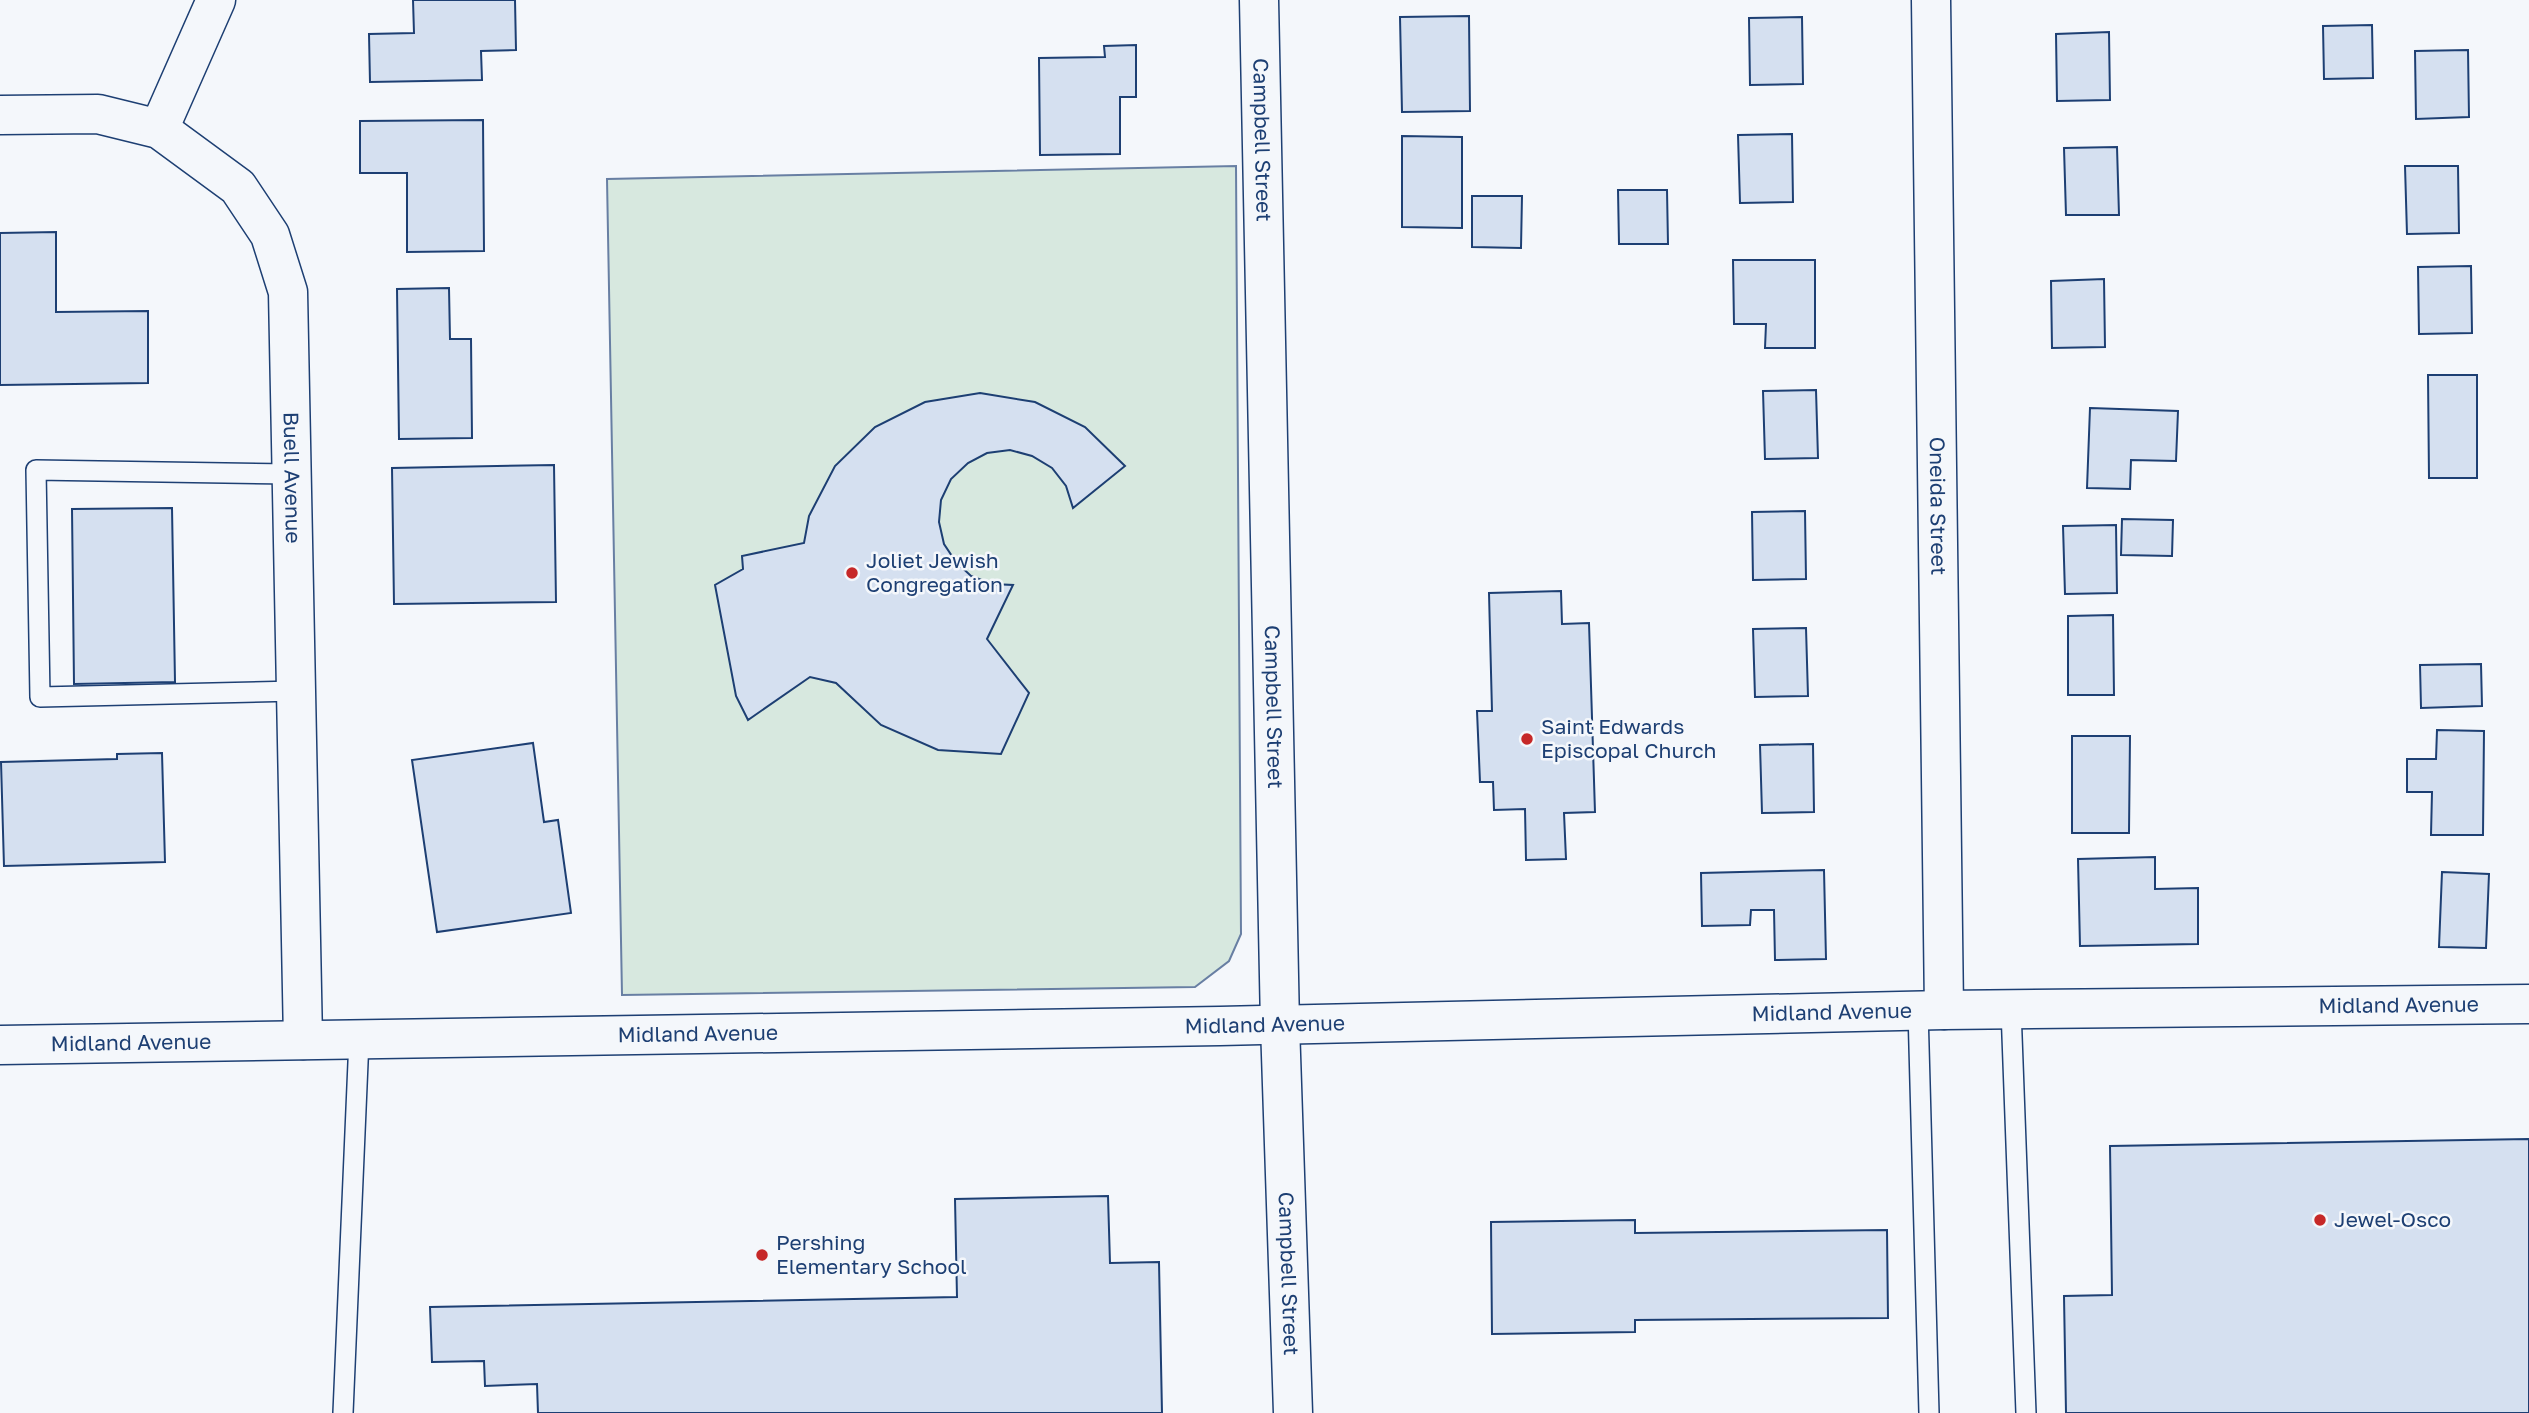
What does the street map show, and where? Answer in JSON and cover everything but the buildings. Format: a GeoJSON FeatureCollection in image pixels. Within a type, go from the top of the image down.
{"type":"FeatureCollection","features":[{"type":"Feature","properties":{"kind":"street"},"geometry":{"type":"LineString","coordinates":[[159,129],[216,0]]}},
{"type":"Feature","properties":{"kind":"street","name":"Campbell Street"},"geometry":{"type":"LineString","coordinates":[[1259,0],[1280,1025],[1293,1413]]}},
{"type":"Feature","properties":{"kind":"street","name":"Oneida Street"},"geometry":{"type":"LineString","coordinates":[[1931,0],[1931,1010]]}},
{"type":"Feature","properties":{"kind":"street","name":"Buell Avenue"},"geometry":{"type":"LineString","coordinates":[[0,115],[98,114],[159,129],[238,187],[270,235],[288,292],[303,1040]]}},
{"type":"Feature","properties":{"kind":"street","name":"Midland Avenue"},"geometry":{"type":"LineString","coordinates":[[0,1045],[1280,1025],[1931,1010],[2529,1004]]}},
{"type":"Feature","properties":{"kind":"lane"},"geometry":{"type":"LineString","coordinates":[[291,474],[36,470],[40,697],[296,691]]}},
{"type":"Feature","properties":{"kind":"lane"},"geometry":{"type":"LineString","coordinates":[[2011,1009],[2026,1413]]}},
{"type":"Feature","properties":{"kind":"lane"},"geometry":{"type":"LineString","coordinates":[[1929,1413],[1931,1010]]}},
{"type":"Feature","properties":{"kind":"lane"},"geometry":{"type":"LineString","coordinates":[[343,1413],[359,1039]]}},
{"type":"Feature","properties":{"kind":"shaded area"},"geometry":{"type":"Polygon","coordinates":[[[1236,166],[1241,934],[1229,961],[1195,987],[622,995],[607,179],[1236,166]]]}},
{"type":"Feature","properties":{"kind":"place","name":"Joliet Jewish Congregation"},"geometry":{"type":"Point","coordinates":[852,573]}},
{"type":"Feature","properties":{"kind":"place","name":"Saint Edwards Episcopal Church"},"geometry":{"type":"Point","coordinates":[1527,739]}},
{"type":"Feature","properties":{"kind":"place","name":"Jewel-Osco"},"geometry":{"type":"Point","coordinates":[2320,1220]}},
{"type":"Feature","properties":{"kind":"place","name":"Pershing Elementary School"},"geometry":{"type":"Point","coordinates":[762,1255]}}]}
